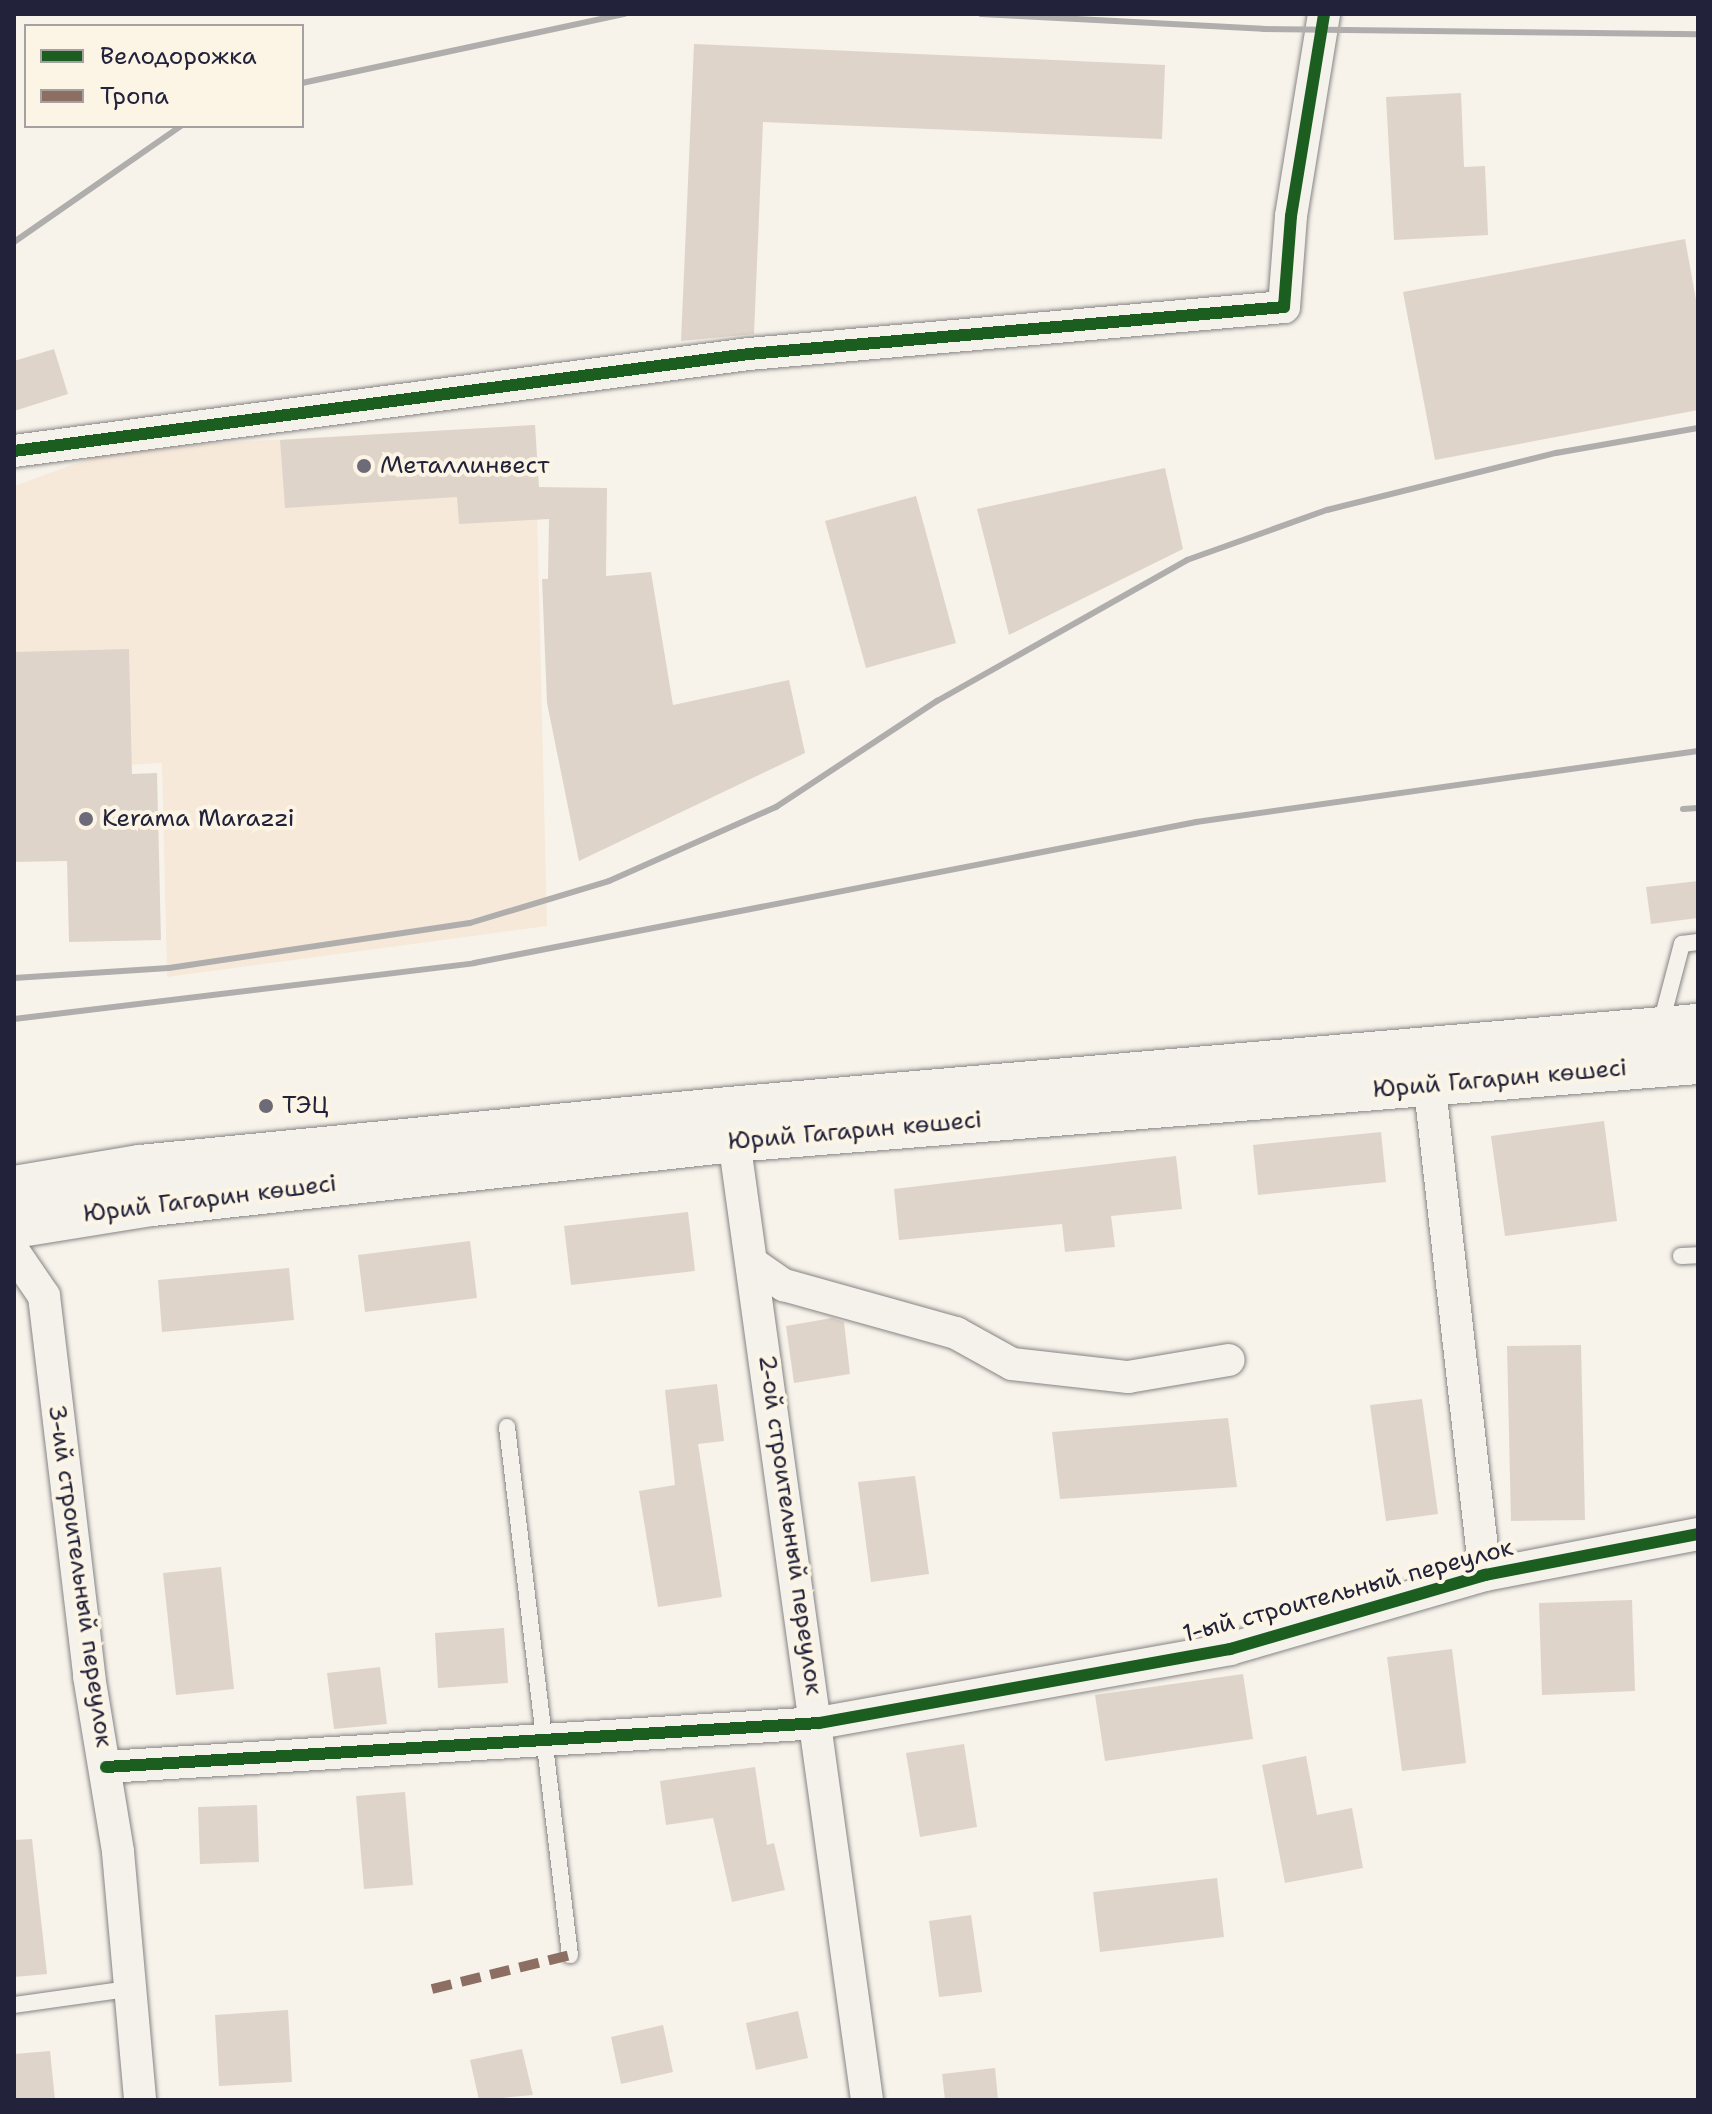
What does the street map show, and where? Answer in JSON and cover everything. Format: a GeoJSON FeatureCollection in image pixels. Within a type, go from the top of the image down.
{"type":"FeatureCollection","features":[{"type":"Feature","properties":{"kind":"main road","name":"Юрий Гагарин көшесі"},"geometry":{"type":"LineString","coordinates":[[14,1226],[152,1204],[1428,1067],[1678,1028]]}},
{"type":"Feature","properties":{"kind":"main road","name":"Юрий Гагарин көшесі"},"geometry":{"type":"LineString","coordinates":[[14,1188],[154,1166],[714,1110],[1428,1067],[1698,1062]]}},
{"type":"Feature","properties":{"kind":"street"},"geometry":{"type":"LineString","coordinates":[[14,451],[749,354],[1284,307],[1291,216],[1324,14]]}},
{"type":"Feature","properties":{"kind":"street","name":"1-ый строительный переулок"},"geometry":{"type":"LineString","coordinates":[[1428,1067],[1485,1575]]}},
{"type":"Feature","properties":{"kind":"street","name":"2-ой строительный переулок"},"geometry":{"type":"LineString","coordinates":[[734,1140],[819,1723],[867,2100]]}},
{"type":"Feature","properties":{"kind":"street","name":"3-ий строительный переулок"},"geometry":{"type":"LineString","coordinates":[[14,1252],[44,1296],[89,1676],[106,1767],[140,2100]]}},
{"type":"Feature","properties":{"kind":"street"},"geometry":{"type":"LineString","coordinates":[[752,1263],[784,1285],[956,1333],[1012,1364],[1128,1377],[1229,1360]]}},
{"type":"Feature","properties":{"kind":"street","name":"1-ый строительный переулок"},"geometry":{"type":"LineString","coordinates":[[106,1767],[819,1723],[1230,1649],[1485,1575],[1698,1534]]}},
{"type":"Feature","properties":{"kind":"lane"},"geometry":{"type":"LineString","coordinates":[[1678,1028],[1682,944],[1698,942]]}},
{"type":"Feature","properties":{"kind":"lane"},"geometry":{"type":"LineString","coordinates":[[1681,1256],[1698,1255]]}},
{"type":"Feature","properties":{"kind":"lane"},"geometry":{"type":"LineString","coordinates":[[507,1427],[540,1739],[570,1955]]}},
{"type":"Feature","properties":{"kind":"lane"},"geometry":{"type":"LineString","coordinates":[[14,2005],[128,1989]]}},
{"type":"Feature","properties":{"kind":"shaded area","name":"Металлинвест"},"geometry":{"type":"Polygon","coordinates":[[[535,425],[547,926],[167,977],[162,763],[14,771],[14,486],[116,449],[535,425]]]}},
{"type":"Feature","properties":{"kind":"building"},"geometry":{"type":"Polygon","coordinates":[[[694,44],[1165,65],[1162,139],[763,122],[754,334],[681,341],[694,44]]]}},
{"type":"Feature","properties":{"kind":"building"},"geometry":{"type":"Polygon","coordinates":[[[1461,93],[1464,167],[1485,166],[1488,235],[1394,240],[1386,97],[1461,93]]]}},
{"type":"Feature","properties":{"kind":"building"},"geometry":{"type":"Polygon","coordinates":[[[1685,239],[1698,311],[1698,410],[1435,460],[1403,292],[1685,239]]]}},
{"type":"Feature","properties":{"kind":"building"},"geometry":{"type":"Polygon","coordinates":[[[54,349],[68,394],[14,411],[14,361],[54,349]]]}},
{"type":"Feature","properties":{"kind":"building"},"geometry":{"type":"Polygon","coordinates":[[[535,425],[539,487],[607,488],[606,576],[651,572],[673,705],[789,680],[805,753],[579,861],[547,703],[542,579],[548,579],[549,519],[459,524],[457,497],[285,508],[280,440],[535,425]]]}},
{"type":"Feature","properties":{"kind":"building"},"geometry":{"type":"Polygon","coordinates":[[[1165,468],[1183,549],[1009,635],[977,509],[1165,468]]]}},
{"type":"Feature","properties":{"kind":"building"},"geometry":{"type":"Polygon","coordinates":[[[916,496],[956,643],[866,668],[825,521],[916,496]]]}},
{"type":"Feature","properties":{"kind":"building"},"geometry":{"type":"Polygon","coordinates":[[[129,649],[132,774],[157,773],[161,940],[69,942],[67,861],[14,862],[14,652],[129,649]]]}},
{"type":"Feature","properties":{"kind":"building"},"geometry":{"type":"Polygon","coordinates":[[[1698,881],[1698,918],[1651,924],[1646,887],[1698,881]]]}},
{"type":"Feature","properties":{"kind":"building"},"geometry":{"type":"Polygon","coordinates":[[[1604,1121],[1617,1221],[1505,1236],[1491,1136],[1604,1121]]]}},
{"type":"Feature","properties":{"kind":"building"},"geometry":{"type":"Polygon","coordinates":[[[1381,1132],[1386,1182],[1258,1195],[1253,1145],[1381,1132]]]}},
{"type":"Feature","properties":{"kind":"building"},"geometry":{"type":"Polygon","coordinates":[[[1176,1156],[1182,1209],[1111,1216],[1115,1247],[1065,1252],[1062,1224],[899,1240],[894,1189],[1176,1156]]]}},
{"type":"Feature","properties":{"kind":"building"},"geometry":{"type":"Polygon","coordinates":[[[688,1212],[695,1271],[571,1285],[564,1226],[688,1212]]]}},
{"type":"Feature","properties":{"kind":"building"},"geometry":{"type":"Polygon","coordinates":[[[470,1241],[477,1298],[365,1312],[358,1255],[470,1241]]]}},
{"type":"Feature","properties":{"kind":"building"},"geometry":{"type":"Polygon","coordinates":[[[289,1268],[294,1320],[162,1332],[158,1280],[289,1268]]]}},
{"type":"Feature","properties":{"kind":"building"},"geometry":{"type":"Polygon","coordinates":[[[832,1318],[844,1322],[850,1374],[794,1383],[786,1326],[832,1318]]]}},
{"type":"Feature","properties":{"kind":"building"},"geometry":{"type":"Polygon","coordinates":[[[1581,1345],[1585,1520],[1511,1521],[1507,1346],[1581,1345]]]}},
{"type":"Feature","properties":{"kind":"building"},"geometry":{"type":"Polygon","coordinates":[[[717,1384],[724,1441],[698,1444],[722,1597],[658,1607],[639,1491],[675,1485],[665,1390],[717,1384]]]}},
{"type":"Feature","properties":{"kind":"building"},"geometry":{"type":"Polygon","coordinates":[[[1422,1399],[1438,1514],[1386,1521],[1370,1405],[1422,1399]]]}},
{"type":"Feature","properties":{"kind":"building"},"geometry":{"type":"Polygon","coordinates":[[[1228,1418],[1237,1487],[1060,1499],[1052,1432],[1228,1418]]]}},
{"type":"Feature","properties":{"kind":"building"},"geometry":{"type":"Polygon","coordinates":[[[915,1476],[929,1574],[871,1582],[858,1482],[915,1476]]]}},
{"type":"Feature","properties":{"kind":"building"},"geometry":{"type":"Polygon","coordinates":[[[221,1567],[234,1689],[176,1695],[163,1573],[221,1567]]]}},
{"type":"Feature","properties":{"kind":"building"},"geometry":{"type":"Polygon","coordinates":[[[1632,1600],[1635,1691],[1542,1695],[1539,1603],[1632,1600]]]}},
{"type":"Feature","properties":{"kind":"building"},"geometry":{"type":"Polygon","coordinates":[[[504,1628],[508,1683],[438,1688],[435,1633],[504,1628]]]}},
{"type":"Feature","properties":{"kind":"building"},"geometry":{"type":"Polygon","coordinates":[[[1452,1649],[1466,1763],[1402,1771],[1387,1657],[1452,1649]]]}},
{"type":"Feature","properties":{"kind":"building"},"geometry":{"type":"Polygon","coordinates":[[[380,1667],[387,1724],[334,1729],[327,1673],[380,1667]]]}},
{"type":"Feature","properties":{"kind":"building"},"geometry":{"type":"Polygon","coordinates":[[[1243,1674],[1253,1739],[1105,1761],[1095,1695],[1243,1674]]]}},
{"type":"Feature","properties":{"kind":"building"},"geometry":{"type":"Polygon","coordinates":[[[964,1744],[977,1827],[920,1837],[906,1753],[964,1744]]]}},
{"type":"Feature","properties":{"kind":"building"},"geometry":{"type":"Polygon","coordinates":[[[1306,1756],[1317,1815],[1352,1808],[1363,1868],[1285,1883],[1262,1765],[1306,1756]]]}},
{"type":"Feature","properties":{"kind":"building"},"geometry":{"type":"Polygon","coordinates":[[[755,1767],[767,1845],[774,1843],[785,1890],[732,1902],[713,1818],[666,1825],[660,1781],[755,1767]]]}},
{"type":"Feature","properties":{"kind":"building"},"geometry":{"type":"Polygon","coordinates":[[[405,1792],[413,1885],[364,1889],[356,1796],[405,1792]]]}},
{"type":"Feature","properties":{"kind":"building"},"geometry":{"type":"Polygon","coordinates":[[[257,1805],[259,1862],[200,1864],[198,1807],[257,1805]]]}},
{"type":"Feature","properties":{"kind":"building"},"geometry":{"type":"Polygon","coordinates":[[[32,1839],[47,1974],[14,1977],[14,1840],[32,1839]]]}},
{"type":"Feature","properties":{"kind":"building"},"geometry":{"type":"Polygon","coordinates":[[[1217,1878],[1224,1937],[1100,1952],[1093,1892],[1217,1878]]]}},
{"type":"Feature","properties":{"kind":"building"},"geometry":{"type":"Polygon","coordinates":[[[971,1915],[982,1992],[939,1997],[929,1921],[971,1915]]]}},
{"type":"Feature","properties":{"kind":"building"},"geometry":{"type":"Polygon","coordinates":[[[288,2010],[292,2082],[219,2086],[215,2015],[288,2010]]]}},
{"type":"Feature","properties":{"kind":"building"},"geometry":{"type":"Polygon","coordinates":[[[798,2011],[808,2058],[756,2070],[746,2023],[798,2011]]]}},
{"type":"Feature","properties":{"kind":"building"},"geometry":{"type":"Polygon","coordinates":[[[663,2025],[673,2072],[621,2084],[611,2037],[663,2025]]]}},
{"type":"Feature","properties":{"kind":"building"},"geometry":{"type":"Polygon","coordinates":[[[522,2049],[533,2095],[479,2100],[470,2060],[522,2049]]]}},
{"type":"Feature","properties":{"kind":"building"},"geometry":{"type":"Polygon","coordinates":[[[50,2051],[55,2100],[14,2100],[14,2054],[50,2051]]]}},
{"type":"Feature","properties":{"kind":"building"},"geometry":{"type":"Polygon","coordinates":[[[995,2068],[998,2100],[945,2100],[942,2074],[995,2068]]]}},
{"type":"Feature","properties":{"kind":"railway"},"geometry":{"type":"LineString","coordinates":[[304,83],[625,14]]}},
{"type":"Feature","properties":{"kind":"railway"},"geometry":{"type":"LineString","coordinates":[[981,14],[1263,29],[1698,34]]}},
{"type":"Feature","properties":{"kind":"railway"},"geometry":{"type":"LineString","coordinates":[[14,242],[178,128]]}},
{"type":"Feature","properties":{"kind":"railway"},"geometry":{"type":"LineString","coordinates":[[14,978],[169,968],[470,923],[609,881],[776,807],[937,701],[1187,560],[1327,510],[1556,453],[1698,428]]}},
{"type":"Feature","properties":{"kind":"railway"},"geometry":{"type":"LineString","coordinates":[[14,1019],[474,963],[1196,822],[1698,751]]}},
{"type":"Feature","properties":{"kind":"railway"},"geometry":{"type":"LineString","coordinates":[[1683,809],[1698,808]]}},
{"type":"Feature","properties":{"kind":"marked path"},"geometry":{"type":"LineString","coordinates":[[432,1989],[570,1955]]}},
{"type":"Feature","properties":{"kind":"cycle path"},"geometry":{"type":"LineString","coordinates":[[14,451],[749,354],[1284,307],[1291,216],[1324,14]]}},
{"type":"Feature","properties":{"kind":"cycle path"},"geometry":{"type":"LineString","coordinates":[[106,1767],[819,1723],[1230,1649],[1485,1575],[1698,1534]]}},
{"type":"Feature","properties":{"kind":"place","name":"Металлинвест"},"geometry":{"type":"Point","coordinates":[364,466]}},
{"type":"Feature","properties":{"kind":"place","name":"Kerama Marazzi"},"geometry":{"type":"Point","coordinates":[86,819]}},
{"type":"Feature","properties":{"kind":"place","name":"ТЭЦ"},"geometry":{"type":"Point","coordinates":[266,1106]}}]}
